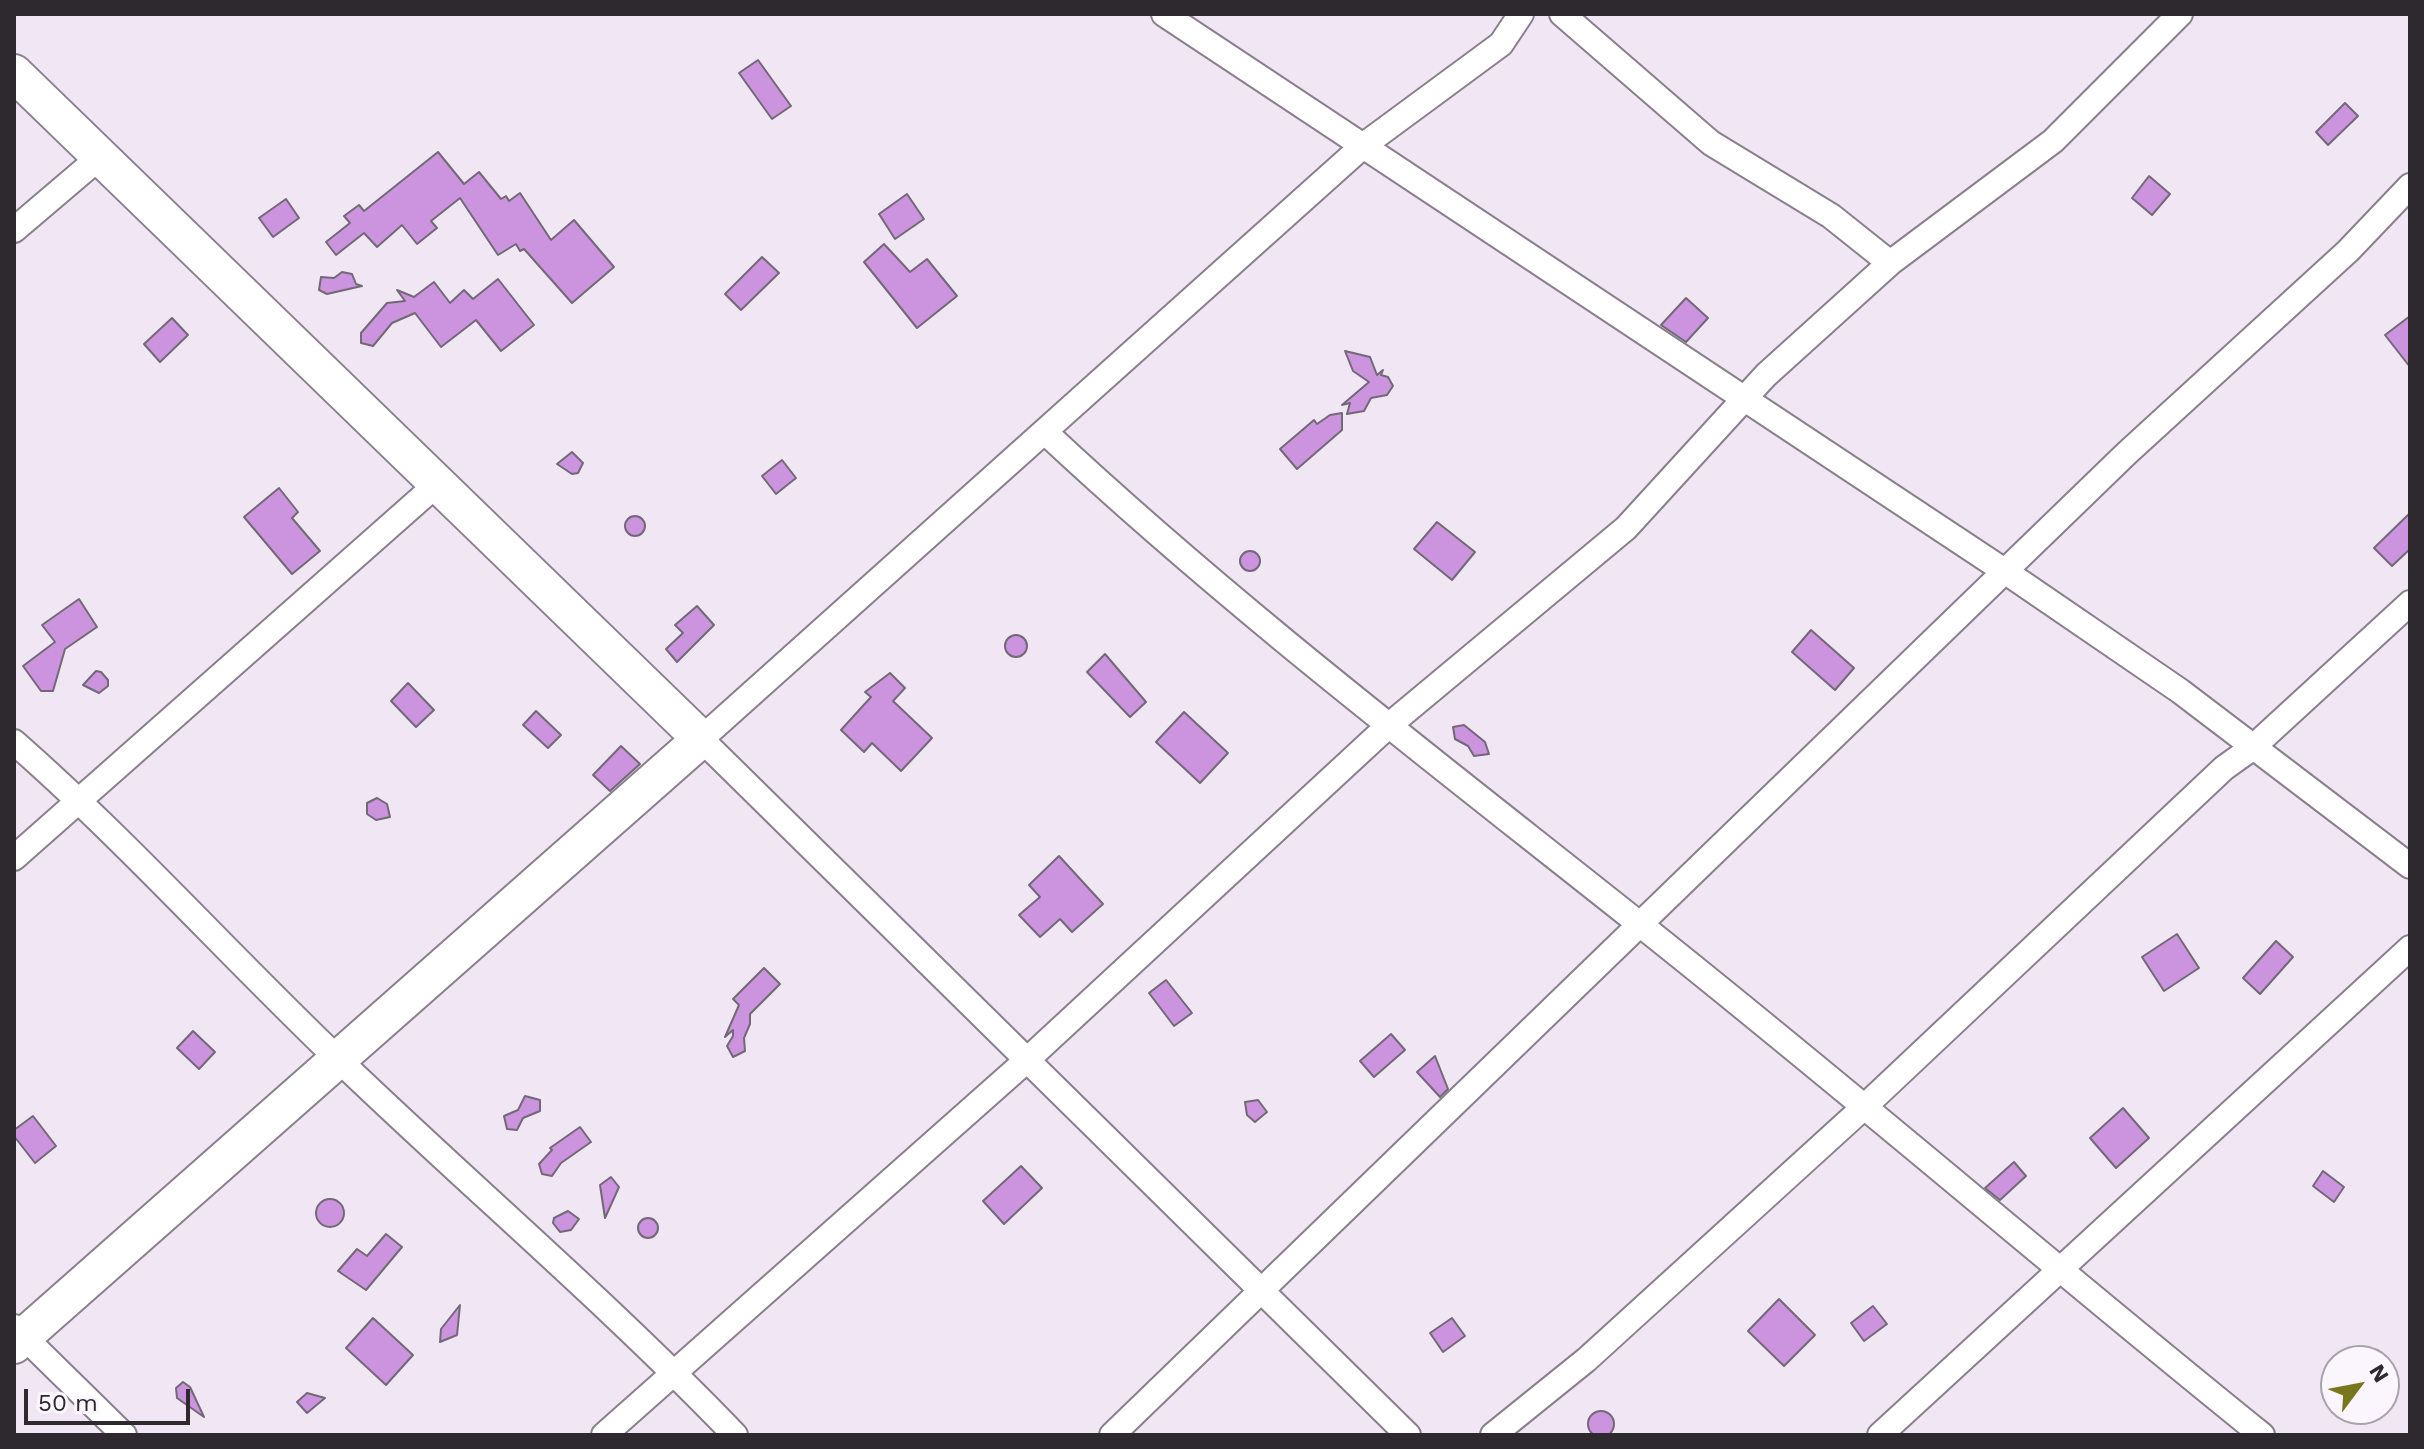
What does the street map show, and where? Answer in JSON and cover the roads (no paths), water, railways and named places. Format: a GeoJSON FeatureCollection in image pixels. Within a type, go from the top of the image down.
{"type":"FeatureCollection","features":[{"type":"Feature","properties":{"kind":"street"},"geometry":{"type":"LineString","coordinates":[[1164,14],[2006,572],[2180,691],[2410,866]]}},
{"type":"Feature","properties":{"kind":"street"},"geometry":{"type":"LineString","coordinates":[[124,1435],[17,1336],[701,739],[1364,145],[1501,44],[1521,14]]}},
{"type":"Feature","properties":{"kind":"street"},"geometry":{"type":"LineString","coordinates":[[1562,14],[1711,143],[1831,216],[1890,263]]}},
{"type":"Feature","properties":{"kind":"street"},"geometry":{"type":"LineString","coordinates":[[604,1435],[1027,1060],[1387,727],[1626,528],[1746,401],[1766,375],[1890,263],[2053,141],[2180,14]]}},
{"type":"Feature","properties":{"kind":"street"},"geometry":{"type":"LineString","coordinates":[[14,73],[701,739],[1408,1435]]}},
{"type":"Feature","properties":{"kind":"street"},"geometry":{"type":"LineString","coordinates":[[14,230],[101,156]]}},
{"type":"Feature","properties":{"kind":"street"},"geometry":{"type":"LineString","coordinates":[[1112,1435],[1638,923],[2127,453],[2348,251],[2410,186]]}},
{"type":"Feature","properties":{"kind":"street"},"geometry":{"type":"LineString","coordinates":[[1045,432],[1387,727],[1638,923],[1864,1107],[2057,1270],[2262,1435]]}},
{"type":"Feature","properties":{"kind":"street"},"geometry":{"type":"LineString","coordinates":[[14,858],[436,485]]}},
{"type":"Feature","properties":{"kind":"street"},"geometry":{"type":"LineString","coordinates":[[1493,1435],[1586,1360],[1864,1107],[2224,768],[2252,748],[2410,603]]}},
{"type":"Feature","properties":{"kind":"street"},"geometry":{"type":"LineString","coordinates":[[14,742],[81,801],[338,1059],[673,1371],[735,1435]]}},
{"type":"Feature","properties":{"kind":"street"},"geometry":{"type":"LineString","coordinates":[[1880,1435],[2410,948]]}}]}
